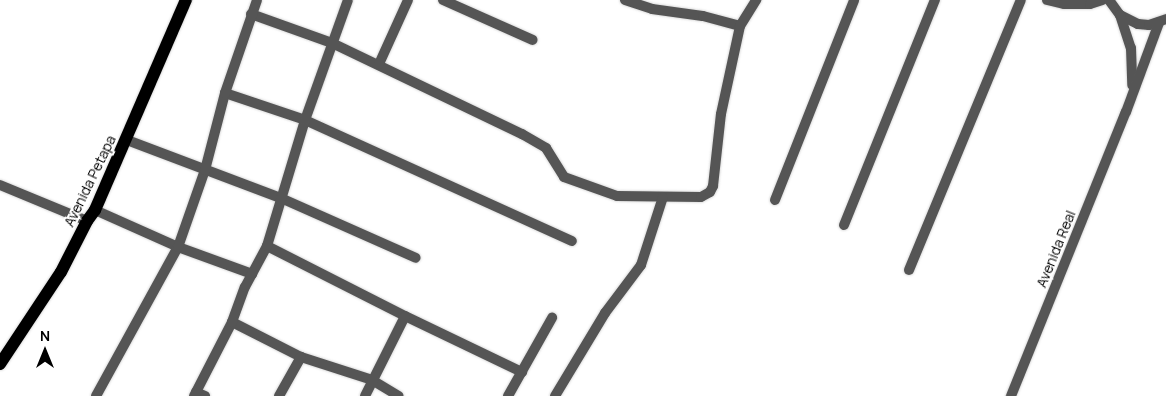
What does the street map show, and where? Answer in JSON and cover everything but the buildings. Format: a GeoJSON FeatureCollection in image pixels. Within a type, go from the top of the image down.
{"type":"FeatureCollection","features":[{"type":"Feature","properties":{"kind":"main road","name":"Avenida Petapa"},"geometry":{"type":"LineString","coordinates":[[0,364],[60,272],[91,216],[127,140],[186,0]]}},
{"type":"Feature","properties":{"kind":"street"},"geometry":{"type":"LineString","coordinates":[[96,396],[178,246],[205,170],[226,93],[257,0]]}},
{"type":"Feature","properties":{"kind":"street"},"geometry":{"type":"LineString","coordinates":[[198,395],[252,274],[267,246],[305,120],[348,0]]}},
{"type":"Feature","properties":{"kind":"street"},"geometry":{"type":"LineString","coordinates":[[379,64],[408,0]]}},
{"type":"Feature","properties":{"kind":"street"},"geometry":{"type":"LineString","coordinates":[[443,0],[532,40]]}},
{"type":"Feature","properties":{"kind":"street"},"geometry":{"type":"LineString","coordinates":[[625,0],[652,9],[703,16],[740,26]]}},
{"type":"Feature","properties":{"kind":"street"},"geometry":{"type":"LineString","coordinates":[[251,14],[332,43],[522,134],[546,148],[564,177],[617,196],[700,197],[710,192],[713,186],[721,114],[740,26],[756,0]]}},
{"type":"Feature","properties":{"kind":"street"},"geometry":{"type":"LineString","coordinates":[[775,200],[854,0]]}},
{"type":"Feature","properties":{"kind":"street"},"geometry":{"type":"LineString","coordinates":[[844,225],[935,0]]}},
{"type":"Feature","properties":{"kind":"street"},"geometry":{"type":"LineString","coordinates":[[909,270],[1021,0]]}},
{"type":"Feature","properties":{"kind":"street"},"geometry":{"type":"LineString","coordinates":[[1047,0],[1064,4],[1090,4],[1102,0]]}},
{"type":"Feature","properties":{"kind":"street"},"geometry":{"type":"LineString","coordinates":[[1109,0],[1120,15],[1138,24],[1162,21]]}},
{"type":"Feature","properties":{"kind":"street","name":"Avenida Real"},"geometry":{"type":"LineString","coordinates":[[1120,15],[1126,31],[1133,64],[1130,96],[1126,112]]}},
{"type":"Feature","properties":{"kind":"street","name":"Avenida Real"},"geometry":{"type":"LineString","coordinates":[[1011,396],[1162,21]]}},
{"type":"Feature","properties":{"kind":"street"},"geometry":{"type":"LineString","coordinates":[[226,93],[305,120],[449,187],[572,241]]}},
{"type":"Feature","properties":{"kind":"street"},"geometry":{"type":"LineString","coordinates":[[127,140],[282,199],[416,258]]}},
{"type":"Feature","properties":{"kind":"street"},"geometry":{"type":"LineString","coordinates":[[0,185],[178,246],[252,274]]}},
{"type":"Feature","properties":{"kind":"street"},"geometry":{"type":"LineString","coordinates":[[555,396],[605,313],[641,265],[664,197]]}},
{"type":"Feature","properties":{"kind":"street"},"geometry":{"type":"LineString","coordinates":[[267,246],[405,316],[522,372]]}},
{"type":"Feature","properties":{"kind":"street"},"geometry":{"type":"LineString","coordinates":[[365,396],[405,316]]}},
{"type":"Feature","properties":{"kind":"street"},"geometry":{"type":"LineString","coordinates":[[508,396],[552,318]]}},
{"type":"Feature","properties":{"kind":"street"},"geometry":{"type":"LineString","coordinates":[[232,322],[301,357],[372,380],[399,396]]}},
{"type":"Feature","properties":{"kind":"street"},"geometry":{"type":"LineString","coordinates":[[279,396],[301,357]]}}]}
